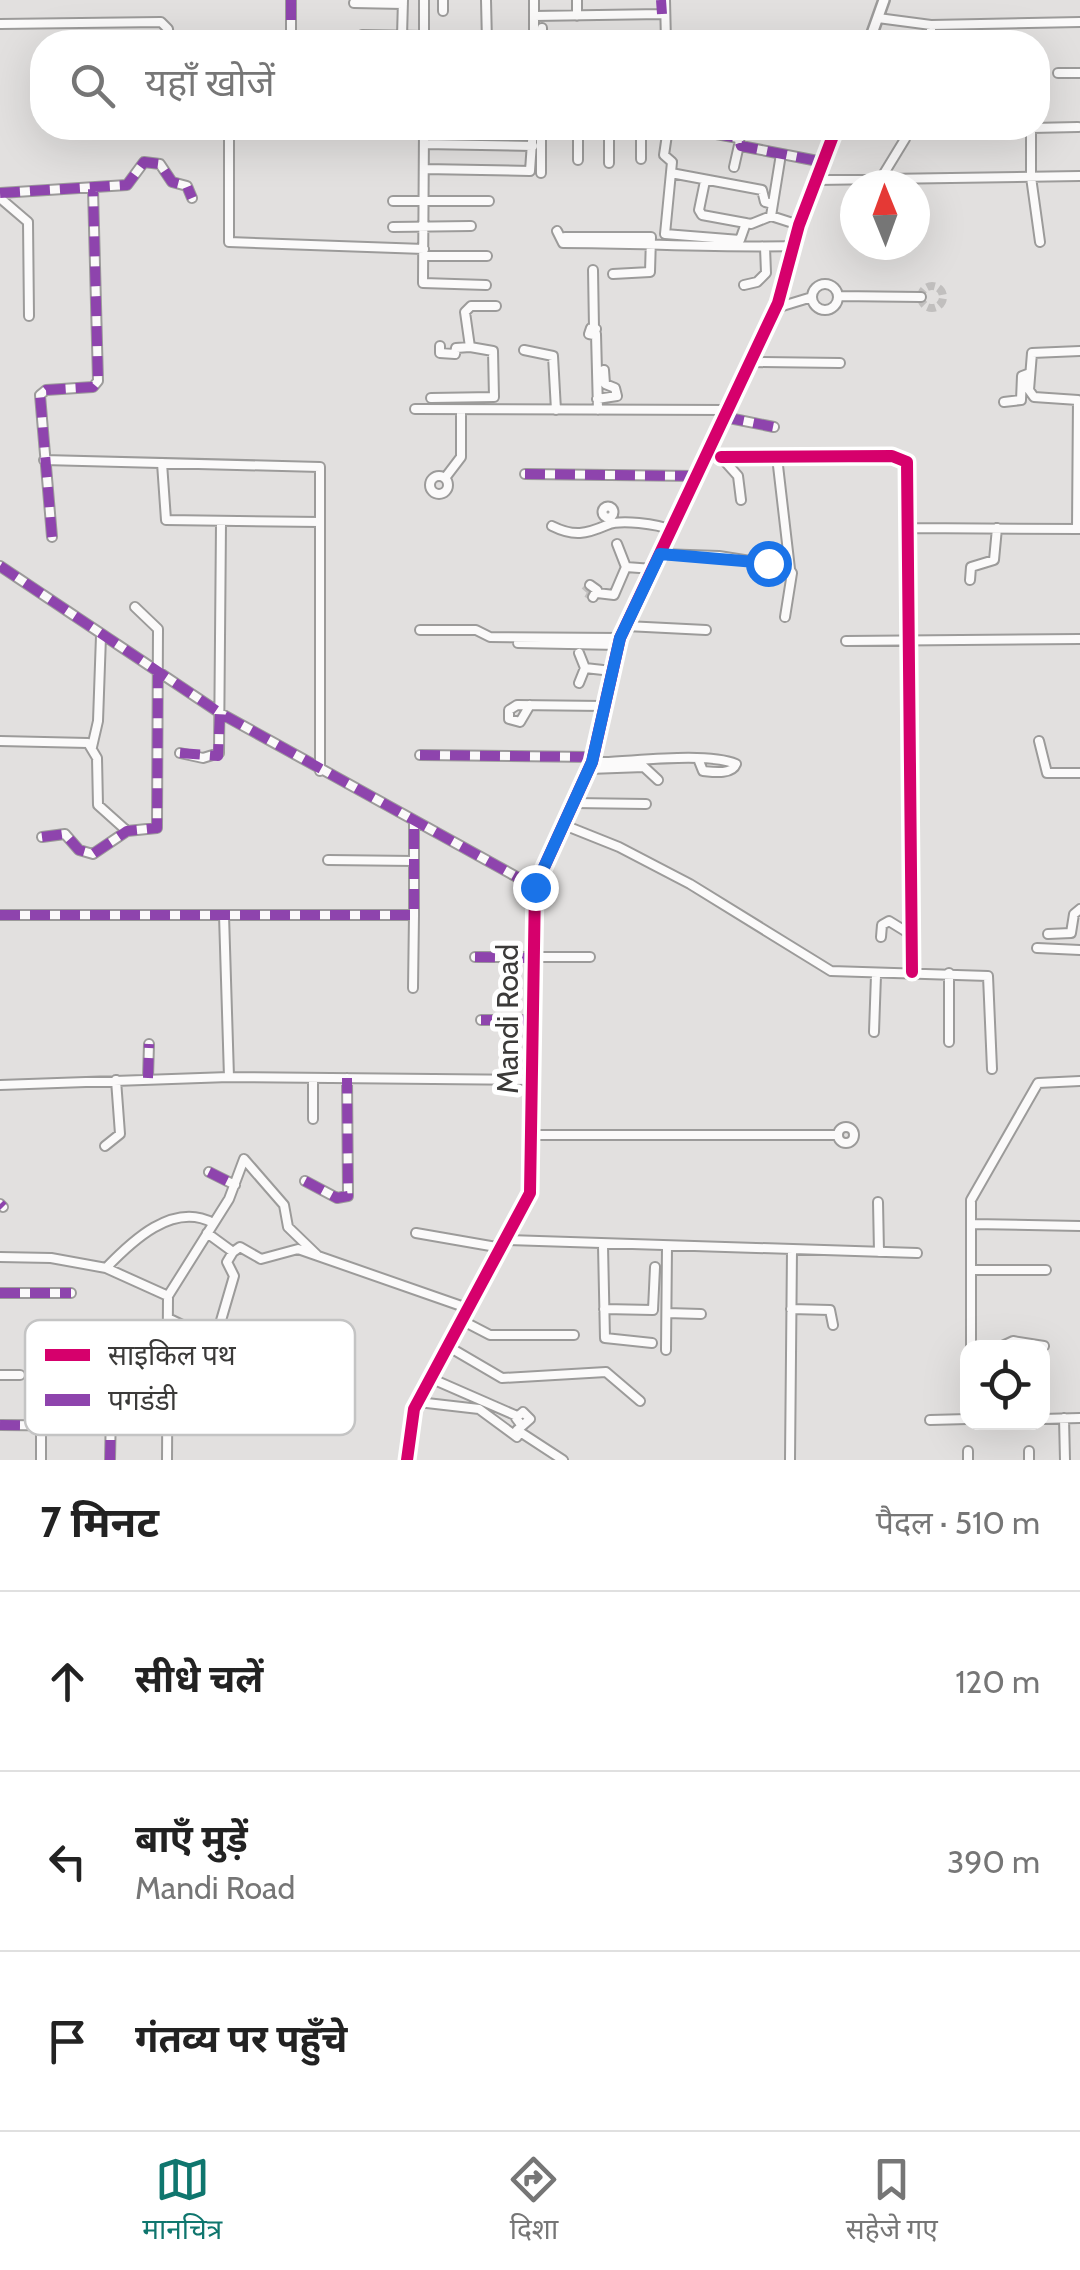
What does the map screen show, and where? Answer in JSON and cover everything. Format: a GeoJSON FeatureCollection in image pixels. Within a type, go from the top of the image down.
{"type":"FeatureCollection","features":[{"type":"Feature","properties":{"kind":"street"},"geometry":{"type":"LineString","coordinates":[[291,0],[291,30]]}},
{"type":"Feature","properties":{"kind":"street"},"geometry":{"type":"LineString","coordinates":[[424,0],[424,30]]}},
{"type":"Feature","properties":{"kind":"street"},"geometry":{"type":"LineString","coordinates":[[443,0],[443,11]]}},
{"type":"Feature","properties":{"kind":"street"},"geometry":{"type":"LineString","coordinates":[[486,0],[487,30]]}},
{"type":"Feature","properties":{"kind":"street"},"geometry":{"type":"LineString","coordinates":[[534,0],[534,30]]}},
{"type":"Feature","properties":{"kind":"street"},"geometry":{"type":"LineString","coordinates":[[577,0],[577,16]]}},
{"type":"Feature","properties":{"kind":"street"},"geometry":{"type":"LineString","coordinates":[[614,0],[614,15]]}},
{"type":"Feature","properties":{"kind":"street"},"geometry":{"type":"LineString","coordinates":[[638,0],[638,14]]}},
{"type":"Feature","properties":{"kind":"street"},"geometry":{"type":"LineString","coordinates":[[663,0],[663,30]]}},
{"type":"Feature","properties":{"kind":"street"},"geometry":{"type":"LineString","coordinates":[[663,0],[664,30]]}},
{"type":"Feature","properties":{"kind":"street"},"geometry":{"type":"LineString","coordinates":[[874,30],[884,0]]}},
{"type":"Feature","properties":{"kind":"street"},"geometry":{"type":"LineString","coordinates":[[354,4],[402,2],[402,30]]}},
{"type":"Feature","properties":{"kind":"street"},"geometry":{"type":"LineString","coordinates":[[534,16],[662,14]]}},
{"type":"Feature","properties":{"kind":"street"},"geometry":{"type":"LineString","coordinates":[[878,18],[931,26],[1080,22]]}},
{"type":"Feature","properties":{"kind":"street"},"geometry":{"type":"LineString","coordinates":[[0,24],[162,22],[168,30]]}},
{"type":"Feature","properties":{"kind":"street"},"geometry":{"type":"LineString","coordinates":[[1058,72],[1080,73]]}},
{"type":"Feature","properties":{"kind":"street"},"geometry":{"type":"LineString","coordinates":[[1050,128],[1078,128]]}},
{"type":"Feature","properties":{"kind":"street"},"geometry":{"type":"LineString","coordinates":[[228,140],[230,242],[487,256]]}},
{"type":"Feature","properties":{"kind":"street"},"geometry":{"type":"LineString","coordinates":[[424,140],[424,284],[486,284]]}},
{"type":"Feature","properties":{"kind":"street"},"geometry":{"type":"LineString","coordinates":[[424,169],[530,171],[533,140]]}},
{"type":"Feature","properties":{"kind":"street"},"geometry":{"type":"LineString","coordinates":[[541,140],[541,173]]}},
{"type":"Feature","properties":{"kind":"street"},"geometry":{"type":"LineString","coordinates":[[578,140],[578,160]]}},
{"type":"Feature","properties":{"kind":"street"},"geometry":{"type":"LineString","coordinates":[[609,140],[609,163]]}},
{"type":"Feature","properties":{"kind":"street"},"geometry":{"type":"LineString","coordinates":[[640,140],[641,159]]}},
{"type":"Feature","properties":{"kind":"street"},"geometry":{"type":"LineString","coordinates":[[666,140],[664,153],[672,160],[665,234],[740,240],[746,223]]}},
{"type":"Feature","properties":{"kind":"street"},"geometry":{"type":"LineString","coordinates":[[734,167],[738,140]]}},
{"type":"Feature","properties":{"kind":"street","name":"Mandi Road"},"geometry":{"type":"LineString","coordinates":[[407,1460],[409,1426],[418,1402],[530,1193],[535,887],[591,762],[626,626],[776,308],[799,226],[831,140]]}},
{"type":"Feature","properties":{"kind":"street"},"geometry":{"type":"LineString","coordinates":[[886,170],[905,140]]}},
{"type":"Feature","properties":{"kind":"street"},"geometry":{"type":"LineString","coordinates":[[1032,140],[1040,242]]}},
{"type":"Feature","properties":{"kind":"street"},"geometry":{"type":"LineString","coordinates":[[424,144],[533,146]]}},
{"type":"Feature","properties":{"kind":"street"},"geometry":{"type":"LineString","coordinates":[[739,144],[822,162]]}},
{"type":"Feature","properties":{"kind":"street"},"geometry":{"type":"LineString","coordinates":[[771,216],[780,154]]}},
{"type":"Feature","properties":{"kind":"street"},"geometry":{"type":"LineString","coordinates":[[0,195],[127,184],[141,164],[155,163],[173,184],[188,188],[192,198]]}},
{"type":"Feature","properties":{"kind":"street"},"geometry":{"type":"LineString","coordinates":[[671,173],[762,190],[765,202],[772,204]]}},
{"type":"Feature","properties":{"kind":"street"},"geometry":{"type":"LineString","coordinates":[[930,179],[1080,176]]}},
{"type":"Feature","properties":{"kind":"street"},"geometry":{"type":"LineString","coordinates":[[817,180],[840,180]]}},
{"type":"Feature","properties":{"kind":"street"},"geometry":{"type":"LineString","coordinates":[[705,181],[700,214],[756,224],[771,216],[799,226]]}},
{"type":"Feature","properties":{"kind":"street"},"geometry":{"type":"LineString","coordinates":[[52,537],[42,391],[93,387],[99,379],[94,189]]}},
{"type":"Feature","properties":{"kind":"street"},"geometry":{"type":"LineString","coordinates":[[0,195],[28,222],[29,316]]}},
{"type":"Feature","properties":{"kind":"street"},"geometry":{"type":"LineString","coordinates":[[393,201],[489,201]]}},
{"type":"Feature","properties":{"kind":"street"},"geometry":{"type":"LineString","coordinates":[[393,227],[471,226]]}},
{"type":"Feature","properties":{"kind":"street"},"geometry":{"type":"LineString","coordinates":[[561,234],[563,243],[794,246]]}},
{"type":"Feature","properties":{"kind":"street"},"geometry":{"type":"LineString","coordinates":[[613,274],[650,272],[653,245]]}},
{"type":"Feature","properties":{"kind":"street"},"geometry":{"type":"LineString","coordinates":[[744,285],[758,282],[766,273],[765,247]]}},
{"type":"Feature","properties":{"kind":"street"},"geometry":{"type":"LineString","coordinates":[[593,270],[598,410]]}},
{"type":"Feature","properties":{"kind":"street"},"geometry":{"type":"LineString","coordinates":[[776,308],[812,297],[825,284],[838,296],[921,298]]}},
{"type":"Feature","properties":{"kind":"street"},"geometry":{"type":"LineString","coordinates":[[812,297],[818,308],[826,310],[836,304],[838,296]]}},
{"type":"Feature","properties":{"kind":"street"},"geometry":{"type":"LineString","coordinates":[[470,347],[465,310],[496,306]]}},
{"type":"Feature","properties":{"kind":"street"},"geometry":{"type":"LineString","coordinates":[[431,398],[494,397],[493,351],[456,348],[455,354],[446,355],[440,352],[440,346]]}},
{"type":"Feature","properties":{"kind":"street"},"geometry":{"type":"LineString","coordinates":[[524,350],[554,356],[556,410]]}},
{"type":"Feature","properties":{"kind":"street"},"geometry":{"type":"LineString","coordinates":[[909,528],[1078,529],[1078,400],[1032,396],[1030,373],[1032,353],[1080,351]]}},
{"type":"Feature","properties":{"kind":"street"},"geometry":{"type":"LineString","coordinates":[[752,362],[840,363]]}},
{"type":"Feature","properties":{"kind":"street"},"geometry":{"type":"LineString","coordinates":[[597,399],[617,396],[615,388],[604,384],[604,370]]}},
{"type":"Feature","properties":{"kind":"street"},"geometry":{"type":"LineString","coordinates":[[1004,402],[1021,400],[1022,376],[1030,373]]}},
{"type":"Feature","properties":{"kind":"street"},"geometry":{"type":"LineString","coordinates":[[448,398],[448,410]]}},
{"type":"Feature","properties":{"kind":"street"},"geometry":{"type":"LineString","coordinates":[[416,409],[726,414],[774,427]]}},
{"type":"Feature","properties":{"kind":"street"},"geometry":{"type":"LineString","coordinates":[[445,478],[461,460],[461,410]]}},
{"type":"Feature","properties":{"kind":"street"},"geometry":{"type":"LineString","coordinates":[[742,500],[738,476],[721,457],[905,459],[909,528],[912,972]]}},
{"type":"Feature","properties":{"kind":"street"},"geometry":{"type":"LineString","coordinates":[[778,458],[790,569],[786,616]]}},
{"type":"Feature","properties":{"kind":"street"},"geometry":{"type":"LineString","coordinates":[[44,460],[320,466],[320,771]]}},
{"type":"Feature","properties":{"kind":"street"},"geometry":{"type":"LineString","coordinates":[[162,463],[165,519],[320,522]]}},
{"type":"Feature","properties":{"kind":"street"},"geometry":{"type":"LineString","coordinates":[[526,474],[696,476]]}},
{"type":"Feature","properties":{"kind":"street"},"geometry":{"type":"LineString","coordinates":[[552,526],[567,533],[590,534],[610,520],[648,522],[672,530]]}},
{"type":"Feature","properties":{"kind":"street"},"geometry":{"type":"LineString","coordinates":[[180,752],[218,756],[221,523]]}},
{"type":"Feature","properties":{"kind":"street"},"geometry":{"type":"LineString","coordinates":[[970,580],[971,567],[994,560],[997,528]]}},
{"type":"Feature","properties":{"kind":"street"},"geometry":{"type":"LineString","coordinates":[[593,592],[614,595],[626,568],[617,544]]}},
{"type":"Feature","properties":{"kind":"street"},"geometry":{"type":"LineString","coordinates":[[660,554],[728,557],[790,569]]}},
{"type":"Feature","properties":{"kind":"street"},"geometry":{"type":"LineString","coordinates":[[0,566],[220,714],[414,824],[535,887]]}},
{"type":"Feature","properties":{"kind":"street"},"geometry":{"type":"LineString","coordinates":[[626,568],[653,569]]}},
{"type":"Feature","properties":{"kind":"street"},"geometry":{"type":"LineString","coordinates":[[42,836],[65,834],[79,850],[93,854],[127,831],[158,826],[158,629],[134,607]]}},
{"type":"Feature","properties":{"kind":"street"},"geometry":{"type":"LineString","coordinates":[[626,626],[706,630]]}},
{"type":"Feature","properties":{"kind":"street"},"geometry":{"type":"LineString","coordinates":[[420,630],[476,630],[488,637],[620,642]]}},
{"type":"Feature","properties":{"kind":"street"},"geometry":{"type":"LineString","coordinates":[[100,636],[98,720],[92,747],[97,758],[98,804],[127,831]]}},
{"type":"Feature","properties":{"kind":"street"},"geometry":{"type":"LineString","coordinates":[[846,641],[1080,639]]}},
{"type":"Feature","properties":{"kind":"street"},"geometry":{"type":"LineString","coordinates":[[508,642],[620,642]]}},
{"type":"Feature","properties":{"kind":"street"},"geometry":{"type":"LineString","coordinates":[[579,653],[586,668]]}},
{"type":"Feature","properties":{"kind":"street"},"geometry":{"type":"LineString","coordinates":[[586,668],[612,671]]}},
{"type":"Feature","properties":{"kind":"street"},"geometry":{"type":"LineString","coordinates":[[579,683],[586,668]]}},
{"type":"Feature","properties":{"kind":"street"},"geometry":{"type":"LineString","coordinates":[[530,706],[603,706]]}},
{"type":"Feature","properties":{"kind":"street"},"geometry":{"type":"LineString","coordinates":[[0,741],[78,740],[92,747]]}},
{"type":"Feature","properties":{"kind":"street"},"geometry":{"type":"LineString","coordinates":[[1038,741],[1046,773],[1080,774]]}},
{"type":"Feature","properties":{"kind":"street"},"geometry":{"type":"LineString","coordinates":[[420,755],[591,762],[699,761]]}},
{"type":"Feature","properties":{"kind":"street"},"geometry":{"type":"LineString","coordinates":[[591,762],[644,768],[658,780]]}},
{"type":"Feature","properties":{"kind":"street"},"geometry":{"type":"LineString","coordinates":[[574,803],[646,804]]}},
{"type":"Feature","properties":{"kind":"street"},"geometry":{"type":"LineString","coordinates":[[413,988],[414,824]]}},
{"type":"Feature","properties":{"kind":"street"},"geometry":{"type":"LineString","coordinates":[[564,826],[619,847],[690,884],[826,969],[876,975],[949,972],[989,977],[992,1068]]}},
{"type":"Feature","properties":{"kind":"street"},"geometry":{"type":"LineString","coordinates":[[328,860],[414,861]]}},
{"type":"Feature","properties":{"kind":"street"},"geometry":{"type":"LineString","coordinates":[[1048,934],[1071,933],[1074,914],[1080,909]]}},
{"type":"Feature","properties":{"kind":"street"},"geometry":{"type":"LineString","coordinates":[[0,915],[414,915]]}},
{"type":"Feature","properties":{"kind":"street"},"geometry":{"type":"LineString","coordinates":[[224,915],[230,1077]]}},
{"type":"Feature","properties":{"kind":"street"},"geometry":{"type":"LineString","coordinates":[[881,936],[882,925],[889,921],[910,934]]}},
{"type":"Feature","properties":{"kind":"street"},"geometry":{"type":"LineString","coordinates":[[1037,948],[1080,950]]}},
{"type":"Feature","properties":{"kind":"street"},"geometry":{"type":"LineString","coordinates":[[475,958],[590,956]]}},
{"type":"Feature","properties":{"kind":"street"},"geometry":{"type":"LineString","coordinates":[[949,972],[949,1042]]}},
{"type":"Feature","properties":{"kind":"street"},"geometry":{"type":"LineString","coordinates":[[874,1032],[876,975]]}},
{"type":"Feature","properties":{"kind":"street"},"geometry":{"type":"LineString","coordinates":[[481,1020],[532,1020]]}},
{"type":"Feature","properties":{"kind":"street"},"geometry":{"type":"LineString","coordinates":[[148,1044],[148,1078]]}},
{"type":"Feature","properties":{"kind":"street"},"geometry":{"type":"LineString","coordinates":[[0,1085],[230,1077],[532,1080]]}},
{"type":"Feature","properties":{"kind":"street"},"geometry":{"type":"LineString","coordinates":[[313,1119],[314,1078]]}},
{"type":"Feature","properties":{"kind":"street"},"geometry":{"type":"LineString","coordinates":[[305,1181],[337,1198],[348,1196],[347,1078]]}},
{"type":"Feature","properties":{"kind":"street"},"geometry":{"type":"LineString","coordinates":[[106,1146],[120,1132],[116,1080]]}},
{"type":"Feature","properties":{"kind":"street"},"geometry":{"type":"LineString","coordinates":[[971,1340],[973,1194],[1034,1086],[1042,1081],[1080,1081]]}},
{"type":"Feature","properties":{"kind":"street"},"geometry":{"type":"LineString","coordinates":[[533,1135],[838,1135]]}},
{"type":"Feature","properties":{"kind":"street"},"geometry":{"type":"LineString","coordinates":[[172,1320],[168,1296],[213,1224],[246,1159],[284,1204],[288,1228],[317,1254]]}},
{"type":"Feature","properties":{"kind":"street"},"geometry":{"type":"LineString","coordinates":[[209,1172],[235,1185]]}},
{"type":"Feature","properties":{"kind":"street"},"geometry":{"type":"LineString","coordinates":[[878,1202],[879,1252]]}},
{"type":"Feature","properties":{"kind":"street"},"geometry":{"type":"LineString","coordinates":[[106,1268],[132,1241],[160,1225],[189,1216],[213,1224]]}},
{"type":"Feature","properties":{"kind":"street"},"geometry":{"type":"LineString","coordinates":[[972,1224],[1080,1226]]}},
{"type":"Feature","properties":{"kind":"street"},"geometry":{"type":"LineString","coordinates":[[207,1233],[233,1252]]}},
{"type":"Feature","properties":{"kind":"street"},"geometry":{"type":"LineString","coordinates":[[416,1233],[505,1244],[917,1253]]}},
{"type":"Feature","properties":{"kind":"street"},"geometry":{"type":"LineString","coordinates":[[602,1246],[604,1333],[610,1342],[652,1343]]}},
{"type":"Feature","properties":{"kind":"street"},"geometry":{"type":"LineString","coordinates":[[221,1320],[234,1276],[226,1262],[240,1247],[260,1259],[292,1248],[317,1254],[390,1285],[470,1310]]}},
{"type":"Feature","properties":{"kind":"street"},"geometry":{"type":"LineString","coordinates":[[666,1350],[667,1248]]}},
{"type":"Feature","properties":{"kind":"street"},"geometry":{"type":"LineString","coordinates":[[790,1460],[792,1250]]}},
{"type":"Feature","properties":{"kind":"street"},"geometry":{"type":"LineString","coordinates":[[0,1257],[51,1258],[106,1268],[168,1296]]}},
{"type":"Feature","properties":{"kind":"street"},"geometry":{"type":"LineString","coordinates":[[604,1310],[653,1310],[654,1267]]}},
{"type":"Feature","properties":{"kind":"street"},"geometry":{"type":"LineString","coordinates":[[972,1270],[1046,1270]]}},
{"type":"Feature","properties":{"kind":"street"},"geometry":{"type":"LineString","coordinates":[[0,1293],[71,1293]]}},
{"type":"Feature","properties":{"kind":"street"},"geometry":{"type":"LineString","coordinates":[[791,1309],[830,1310],[834,1325]]}},
{"type":"Feature","properties":{"kind":"street"},"geometry":{"type":"LineString","coordinates":[[667,1313],[701,1314]]}},
{"type":"Feature","properties":{"kind":"street"},"geometry":{"type":"LineString","coordinates":[[464,1321],[490,1336],[574,1335]]}},
{"type":"Feature","properties":{"kind":"street"},"geometry":{"type":"LineString","coordinates":[[449,1346],[502,1378],[606,1372],[640,1401]]}},
{"type":"Feature","properties":{"kind":"street"},"geometry":{"type":"LineString","coordinates":[[0,1376],[20,1375]]}},
{"type":"Feature","properties":{"kind":"street"},"geometry":{"type":"LineString","coordinates":[[430,1378],[517,1416],[522,1426],[516,1430],[562,1460]]}},
{"type":"Feature","properties":{"kind":"street"},"geometry":{"type":"LineString","coordinates":[[418,1402],[478,1409],[517,1437]]}},
{"type":"Feature","properties":{"kind":"street"},"geometry":{"type":"LineString","coordinates":[[1050,1418],[1080,1418]]}},
{"type":"Feature","properties":{"kind":"street"},"geometry":{"type":"LineString","coordinates":[[1064,1418],[1066,1460]]}},
{"type":"Feature","properties":{"kind":"street"},"geometry":{"type":"LineString","coordinates":[[930,1420],[960,1419]]}},
{"type":"Feature","properties":{"kind":"street"},"geometry":{"type":"LineString","coordinates":[[0,1425],[25,1426]]}},
{"type":"Feature","properties":{"kind":"street"},"geometry":{"type":"LineString","coordinates":[[167,1460],[168,1435]]}},
{"type":"Feature","properties":{"kind":"tunnel"},"geometry":{"type":"LineString","coordinates":[[932,286],[940,289],[943,297],[940,305],[932,308],[924,305],[921,297],[924,289],[932,286]]}},
{"type":"Feature","properties":{"kind":"tunnel"},"geometry":{"type":"LineString","coordinates":[[590,585],[584,592],[593,597]]}},
{"type":"Feature","properties":{"kind":"marked path"},"geometry":{"type":"LineString","coordinates":[[291,0],[291,30]]}},
{"type":"Feature","properties":{"kind":"marked path"},"geometry":{"type":"LineString","coordinates":[[661,0],[662,14]]}},
{"type":"Feature","properties":{"kind":"marked path"},"geometry":{"type":"LineString","coordinates":[[739,140],[741,146],[823,162]]}},
{"type":"Feature","properties":{"kind":"marked path"},"geometry":{"type":"LineString","coordinates":[[0,193],[127,185],[144,162],[160,164],[172,182],[187,186],[192,198]]}},
{"type":"Feature","properties":{"kind":"marked path"},"geometry":{"type":"LineString","coordinates":[[52,537],[40,395],[46,390],[93,387],[98,381],[93,189]]}},
{"type":"Feature","properties":{"kind":"marked path"},"geometry":{"type":"LineString","coordinates":[[724,417],[774,427]]}},
{"type":"Feature","properties":{"kind":"marked path"},"geometry":{"type":"LineString","coordinates":[[525,474],[696,476]]}},
{"type":"Feature","properties":{"kind":"marked path"},"geometry":{"type":"LineString","coordinates":[[0,566],[220,713],[535,887]]}},
{"type":"Feature","properties":{"kind":"marked path"},"geometry":{"type":"LineString","coordinates":[[42,837],[65,834],[79,850],[93,854],[127,831],[157,828],[158,669]]}},
{"type":"Feature","properties":{"kind":"marked path"},"geometry":{"type":"LineString","coordinates":[[180,753],[218,756],[220,713]]}},
{"type":"Feature","properties":{"kind":"marked path"},"geometry":{"type":"LineString","coordinates":[[420,755],[593,757]]}},
{"type":"Feature","properties":{"kind":"marked path"},"geometry":{"type":"LineString","coordinates":[[0,915],[414,915],[414,824]]}},
{"type":"Feature","properties":{"kind":"marked path"},"geometry":{"type":"LineString","coordinates":[[475,957],[532,958]]}},
{"type":"Feature","properties":{"kind":"marked path"},"geometry":{"type":"LineString","coordinates":[[481,1020],[532,1020]]}},
{"type":"Feature","properties":{"kind":"marked path"},"geometry":{"type":"LineString","coordinates":[[148,1078],[149,1044]]}},
{"type":"Feature","properties":{"kind":"marked path"},"geometry":{"type":"LineString","coordinates":[[305,1181],[337,1198],[348,1196],[347,1078]]}},
{"type":"Feature","properties":{"kind":"marked path"},"geometry":{"type":"LineString","coordinates":[[209,1172],[235,1185]]}},
{"type":"Feature","properties":{"kind":"marked path"},"geometry":{"type":"LineString","coordinates":[[0,1204],[3,1207]]}},
{"type":"Feature","properties":{"kind":"marked path"},"geometry":{"type":"LineString","coordinates":[[0,1293],[71,1293]]}},
{"type":"Feature","properties":{"kind":"marked path"},"geometry":{"type":"LineString","coordinates":[[0,1425],[25,1425]]}},
{"type":"Feature","properties":{"kind":"marked path"},"geometry":{"type":"LineString","coordinates":[[110,1460],[111,1435]]}},
{"type":"Feature","properties":{"kind":"cycle path"},"geometry":{"type":"LineString","coordinates":[[407,1460],[414,1409],[530,1193],[535,887],[592,762],[620,638],[778,303],[799,225],[831,140]]}},
{"type":"Feature","properties":{"kind":"cycle path"},"geometry":{"type":"LineString","coordinates":[[721,457],[892,456],[907,462],[912,972]]}},
{"type":"Feature","properties":{"kind":"route"},"geometry":{"type":"LineString","coordinates":[[535,887],[592,762],[620,638],[660,554],[768,563]]}}]}
